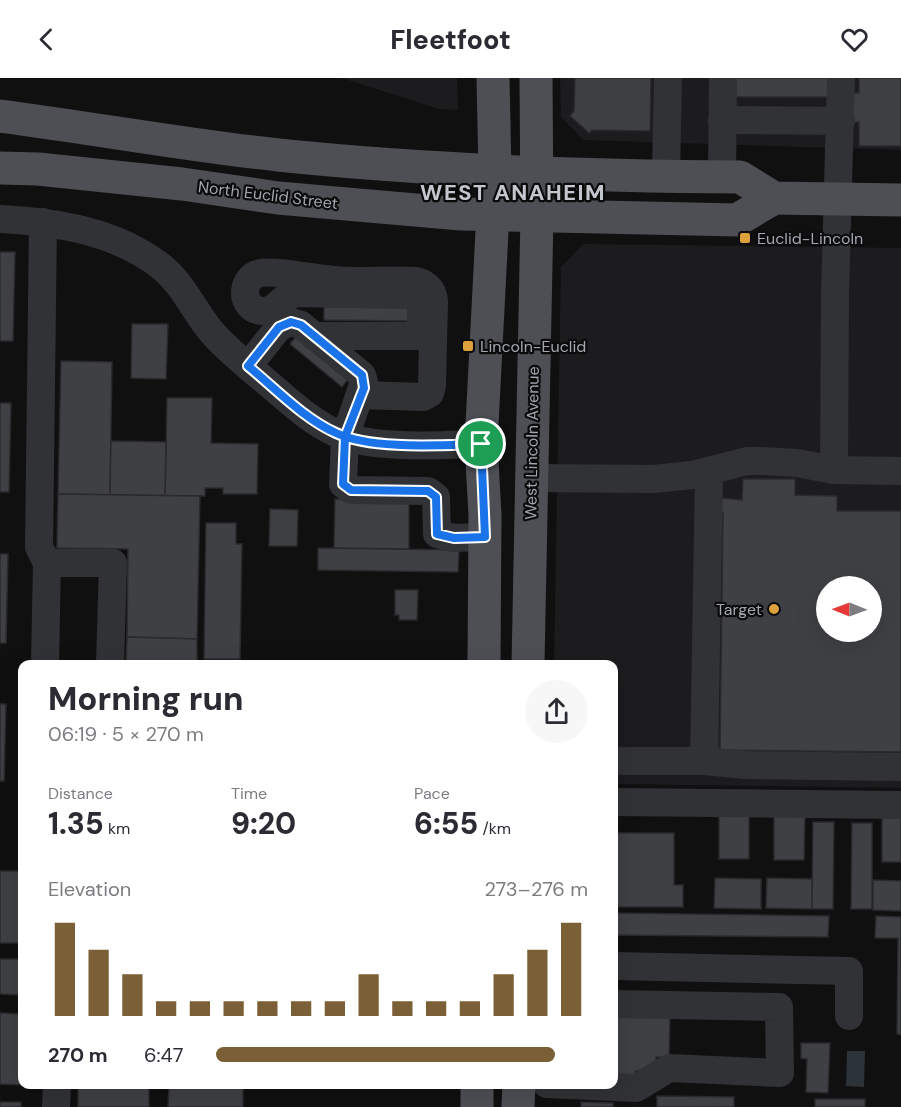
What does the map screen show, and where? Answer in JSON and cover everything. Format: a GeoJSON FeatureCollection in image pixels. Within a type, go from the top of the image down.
{"type":"FeatureCollection","features":[{"type":"Feature","properties":{"kind":"main road"},"geometry":{"type":"LineString","coordinates":[[484,660],[485,537],[481,444],[495,172],[493,78]]}},
{"type":"Feature","properties":{"kind":"main road","name":"West Lincoln Avenue"},"geometry":{"type":"LineString","coordinates":[[528,660],[537,215],[536,78]]}},
{"type":"Feature","properties":{"kind":"main road"},"geometry":{"type":"LineString","coordinates":[[0,116],[277,154],[495,172],[740,177],[774,198],[901,200]]}},
{"type":"Feature","properties":{"kind":"main road","name":"North Euclid Street"},"geometry":{"type":"LineString","coordinates":[[0,168],[38,169],[182,184],[279,198],[461,214],[737,220],[774,198]]}},
{"type":"Feature","properties":{"kind":"main road"},"geometry":{"type":"LineString","coordinates":[[477,1089],[477,1107]]}},
{"type":"Feature","properties":{"kind":"main road"},"geometry":{"type":"LineString","coordinates":[[518,1107],[519,1089]]}},
{"type":"Feature","properties":{"kind":"street"},"geometry":{"type":"LineString","coordinates":[[666,175],[668,78]]}},
{"type":"Feature","properties":{"kind":"street"},"geometry":{"type":"LineString","coordinates":[[722,177],[723,78]]}},
{"type":"Feature","properties":{"kind":"street"},"geometry":{"type":"LineString","coordinates":[[834,470],[841,78]]}},
{"type":"Feature","properties":{"kind":"street"},"geometry":{"type":"LineString","coordinates":[[722,120],[841,121]]}},
{"type":"Feature","properties":{"kind":"street"},"geometry":{"type":"LineString","coordinates":[[0,219],[43,222],[84,230],[130,247],[163,269],[186,294],[212,332],[248,366],[321,425],[345,437],[399,444],[481,444]]}},
{"type":"Feature","properties":{"kind":"street"},"geometry":{"type":"LineString","coordinates":[[43,222],[39,547],[47,563],[45,660]]}},
{"type":"Feature","properties":{"kind":"street"},"geometry":{"type":"LineString","coordinates":[[315,336],[419,336],[421,333],[421,302],[416,297],[406,295],[297,293],[287,296],[272,309],[262,311],[249,305],[245,296],[246,285],[252,276],[265,273],[336,280],[416,281],[430,290],[434,301],[430,393],[423,397],[361,395]]}},
{"type":"Feature","properties":{"kind":"street"},"geometry":{"type":"LineString","coordinates":[[248,366],[284,323],[297,323],[362,375],[364,382],[361,395],[345,437],[343,484],[351,490],[428,491],[436,497],[437,534],[454,538],[485,537]]}},
{"type":"Feature","properties":{"kind":"street"},"geometry":{"type":"LineString","coordinates":[[532,478],[652,478],[709,472],[747,461],[761,460],[797,463],[834,470],[901,471]]}},
{"type":"Feature","properties":{"kind":"street"},"geometry":{"type":"LineString","coordinates":[[704,762],[709,472]]}},
{"type":"Feature","properties":{"kind":"street"},"geometry":{"type":"LineString","coordinates":[[47,563],[113,563],[110,660]]}},
{"type":"Feature","properties":{"kind":"street"},"geometry":{"type":"LineString","coordinates":[[618,761],[901,767]]}},
{"type":"Feature","properties":{"kind":"street"},"geometry":{"type":"LineString","coordinates":[[618,802],[901,805]]}},
{"type":"Feature","properties":{"kind":"street"},"geometry":{"type":"LineString","coordinates":[[618,966],[849,971],[849,1016]]}},
{"type":"Feature","properties":{"kind":"street"},"geometry":{"type":"LineString","coordinates":[[618,1004],[779,1007],[780,1073],[669,1068],[636,1088],[618,1087]]}},
{"type":"Feature","properties":{"kind":"street"},"geometry":{"type":"LineString","coordinates":[[56,1107],[57,1089]]}},
{"type":"Feature","properties":{"kind":"shaded area"},"geometry":{"type":"Polygon","coordinates":[[[342,78],[457,78],[458,110],[439,109],[342,78]]]}},
{"type":"Feature","properties":{"kind":"shaded area"},"geometry":{"type":"Polygon","coordinates":[[[560,78],[901,78],[901,150],[583,140],[561,117],[560,78]]]}},
{"type":"Feature","properties":{"kind":"shaded area"},"geometry":{"type":"Polygon","coordinates":[[[583,244],[901,248],[901,788],[618,784],[618,660],[554,660],[561,267],[583,244]]]}},
{"type":"Feature","properties":{"kind":"shaded area"},"geometry":{"type":"Polygon","coordinates":[[[847,1051],[865,1051],[864,1087],[846,1086],[847,1051]]]}},
{"type":"Feature","properties":{"kind":"building"},"geometry":{"type":"Polygon","coordinates":[[[575,78],[651,78],[650,131],[592,130],[589,133],[570,116],[574,111],[575,78]]]}},
{"type":"Feature","properties":{"kind":"building"},"geometry":{"type":"Polygon","coordinates":[[[729,78],[837,78],[837,97],[729,97],[729,78]]]}},
{"type":"Feature","properties":{"kind":"building"},"geometry":{"type":"Polygon","coordinates":[[[859,78],[901,78],[901,146],[859,146],[859,122],[852,122],[852,93],[859,93],[859,78]]]}},
{"type":"Feature","properties":{"kind":"building"},"geometry":{"type":"Polygon","coordinates":[[[0,252],[15,252],[13,341],[0,341],[0,252]]]}},
{"type":"Feature","properties":{"kind":"building"},"geometry":{"type":"Polygon","coordinates":[[[413,305],[413,321],[324,320],[324,307],[413,305]]]}},
{"type":"Feature","properties":{"kind":"building"},"geometry":{"type":"Polygon","coordinates":[[[132,324],[168,324],[166,379],[131,378],[132,324]]]}},
{"type":"Feature","properties":{"kind":"building"},"geometry":{"type":"Polygon","coordinates":[[[299,333],[350,376],[342,387],[290,344],[299,333]]]}},
{"type":"Feature","properties":{"kind":"building"},"geometry":{"type":"Polygon","coordinates":[[[61,361],[112,362],[110,495],[58,494],[61,361]]]}},
{"type":"Feature","properties":{"kind":"building"},"geometry":{"type":"Polygon","coordinates":[[[167,398],[212,398],[211,443],[258,444],[257,494],[223,494],[223,488],[205,488],[205,496],[165,496],[167,398]]]}},
{"type":"Feature","properties":{"kind":"building"},"geometry":{"type":"Polygon","coordinates":[[[0,403],[11,403],[9,492],[0,492],[0,403]]]}},
{"type":"Feature","properties":{"kind":"building"},"geometry":{"type":"Polygon","coordinates":[[[111,441],[166,442],[165,496],[110,495],[111,441]]]}},
{"type":"Feature","properties":{"kind":"building","name":"Target"},"geometry":{"type":"Polygon","coordinates":[[[743,479],[795,479],[795,495],[837,496],[837,511],[901,511],[901,752],[720,750],[723,513],[721,513],[721,498],[742,500],[743,479]]]}},
{"type":"Feature","properties":{"kind":"building"},"geometry":{"type":"Polygon","coordinates":[[[58,494],[200,496],[197,639],[127,637],[128,549],[57,548],[58,494]]]}},
{"type":"Feature","properties":{"kind":"building"},"geometry":{"type":"Polygon","coordinates":[[[335,499],[409,500],[409,549],[334,548],[335,499]]]}},
{"type":"Feature","properties":{"kind":"building"},"geometry":{"type":"Polygon","coordinates":[[[270,509],[298,510],[297,546],[269,546],[270,509]]]}},
{"type":"Feature","properties":{"kind":"building"},"geometry":{"type":"Polygon","coordinates":[[[206,523],[236,523],[236,544],[242,544],[240,659],[204,659],[206,523]]]}},
{"type":"Feature","properties":{"kind":"building"},"geometry":{"type":"Polygon","coordinates":[[[318,548],[459,550],[458,572],[318,570],[318,548]]]}},
{"type":"Feature","properties":{"kind":"building"},"geometry":{"type":"Polygon","coordinates":[[[0,554],[8,554],[6,643],[0,643],[0,554]]]}},
{"type":"Feature","properties":{"kind":"building"},"geometry":{"type":"Polygon","coordinates":[[[395,590],[418,590],[417,620],[399,620],[399,615],[395,615],[395,590]]]}},
{"type":"Feature","properties":{"kind":"building"},"geometry":{"type":"Polygon","coordinates":[[[127,637],[197,639],[197,660],[126,660],[127,637]]]}},
{"type":"Feature","properties":{"kind":"building"},"geometry":{"type":"Polygon","coordinates":[[[0,704],[6,704],[4,781],[0,781],[0,704]]]}},
{"type":"Feature","properties":{"kind":"building"},"geometry":{"type":"Polygon","coordinates":[[[719,813],[749,813],[749,859],[719,859],[719,813]]]}},
{"type":"Feature","properties":{"kind":"building"},"geometry":{"type":"Polygon","coordinates":[[[774,814],[805,814],[804,860],[774,860],[774,814]]]}},
{"type":"Feature","properties":{"kind":"building"},"geometry":{"type":"Polygon","coordinates":[[[882,816],[901,816],[901,862],[882,862],[882,816]]]}},
{"type":"Feature","properties":{"kind":"building"},"geometry":{"type":"Polygon","coordinates":[[[813,822],[834,822],[833,909],[812,909],[813,822]]]}},
{"type":"Feature","properties":{"kind":"building"},"geometry":{"type":"Polygon","coordinates":[[[852,823],[872,823],[872,909],[851,909],[852,823]]]}},
{"type":"Feature","properties":{"kind":"building"},"geometry":{"type":"Polygon","coordinates":[[[618,833],[674,833],[674,885],[683,885],[683,907],[618,907],[618,833]]]}},
{"type":"Feature","properties":{"kind":"building"},"geometry":{"type":"Polygon","coordinates":[[[0,871],[18,871],[18,943],[0,943],[0,871]]]}},
{"type":"Feature","properties":{"kind":"building"},"geometry":{"type":"Polygon","coordinates":[[[715,878],[761,879],[761,909],[714,908],[715,878]]]}},
{"type":"Feature","properties":{"kind":"building"},"geometry":{"type":"Polygon","coordinates":[[[767,878],[812,879],[812,909],[766,908],[767,878]]]}},
{"type":"Feature","properties":{"kind":"building"},"geometry":{"type":"Polygon","coordinates":[[[873,880],[901,881],[901,911],[873,910],[873,880]]]}},
{"type":"Feature","properties":{"kind":"building"},"geometry":{"type":"Polygon","coordinates":[[[618,913],[829,916],[828,937],[618,935],[618,913]]]}},
{"type":"Feature","properties":{"kind":"building"},"geometry":{"type":"Polygon","coordinates":[[[876,916],[901,917],[901,1035],[897,1034],[898,938],[875,938],[876,916]]]}},
{"type":"Feature","properties":{"kind":"building"},"geometry":{"type":"Polygon","coordinates":[[[0,959],[18,959],[18,995],[0,994],[0,959]]]}},
{"type":"Feature","properties":{"kind":"building"},"geometry":{"type":"Polygon","coordinates":[[[0,1013],[18,1014],[18,1085],[0,1084],[0,1013]]]}},
{"type":"Feature","properties":{"kind":"building"},"geometry":{"type":"Polygon","coordinates":[[[618,1015],[670,1017],[669,1057],[656,1057],[656,1071],[635,1071],[635,1082],[618,1081],[618,1015]]]}},
{"type":"Feature","properties":{"kind":"building"},"geometry":{"type":"Polygon","coordinates":[[[801,1043],[830,1043],[828,1093],[806,1092],[807,1059],[801,1058],[801,1043]]]}},
{"type":"Feature","properties":{"kind":"building"},"geometry":{"type":"Polygon","coordinates":[[[78,1089],[149,1089],[149,1107],[78,1107],[78,1089]]]}},
{"type":"Feature","properties":{"kind":"building"},"geometry":{"type":"Polygon","coordinates":[[[169,1089],[243,1089],[243,1107],[168,1107],[169,1089]]]}},
{"type":"Feature","properties":{"kind":"building"},"geometry":{"type":"Polygon","coordinates":[[[657,1096],[734,1097],[734,1107],[657,1107],[657,1096]]]}},
{"type":"Feature","properties":{"kind":"building"},"geometry":{"type":"Polygon","coordinates":[[[815,1099],[865,1099],[865,1107],[815,1107],[815,1099]]]}},
{"type":"Feature","properties":{"kind":"building"},"geometry":{"type":"Polygon","coordinates":[[[0,1102],[21,1102],[21,1107],[0,1107],[0,1102]]]}},
{"type":"Feature","properties":{"kind":"building"},"geometry":{"type":"Polygon","coordinates":[[[581,1102],[613,1103],[613,1107],[581,1107],[581,1102]]]}},
{"type":"Feature","properties":{"kind":"place","name":"Euclid-Lincoln"},"geometry":{"type":"Point","coordinates":[745,238]}},
{"type":"Feature","properties":{"kind":"place","name":"Lincoln-Euclid"},"geometry":{"type":"Point","coordinates":[468,346]}},
{"type":"Feature","properties":{"kind":"place","name":"Target"},"geometry":{"type":"Point","coordinates":[774,609]}},
{"type":"Feature","properties":{"kind":"district","name":"WEST ANAHEIM"},"geometry":{"type":"Point","coordinates":[513,192]}},
{"type":"Feature","properties":{"kind":"route"},"geometry":{"type":"LineString","coordinates":[[481,444],[399,444],[345,437],[321,425],[248,366],[279,327],[291,322],[301,325],[362,375],[364,388],[345,437],[343,484],[351,490],[428,491],[436,497],[437,534],[454,538],[485,537],[481,444]]}}]}
